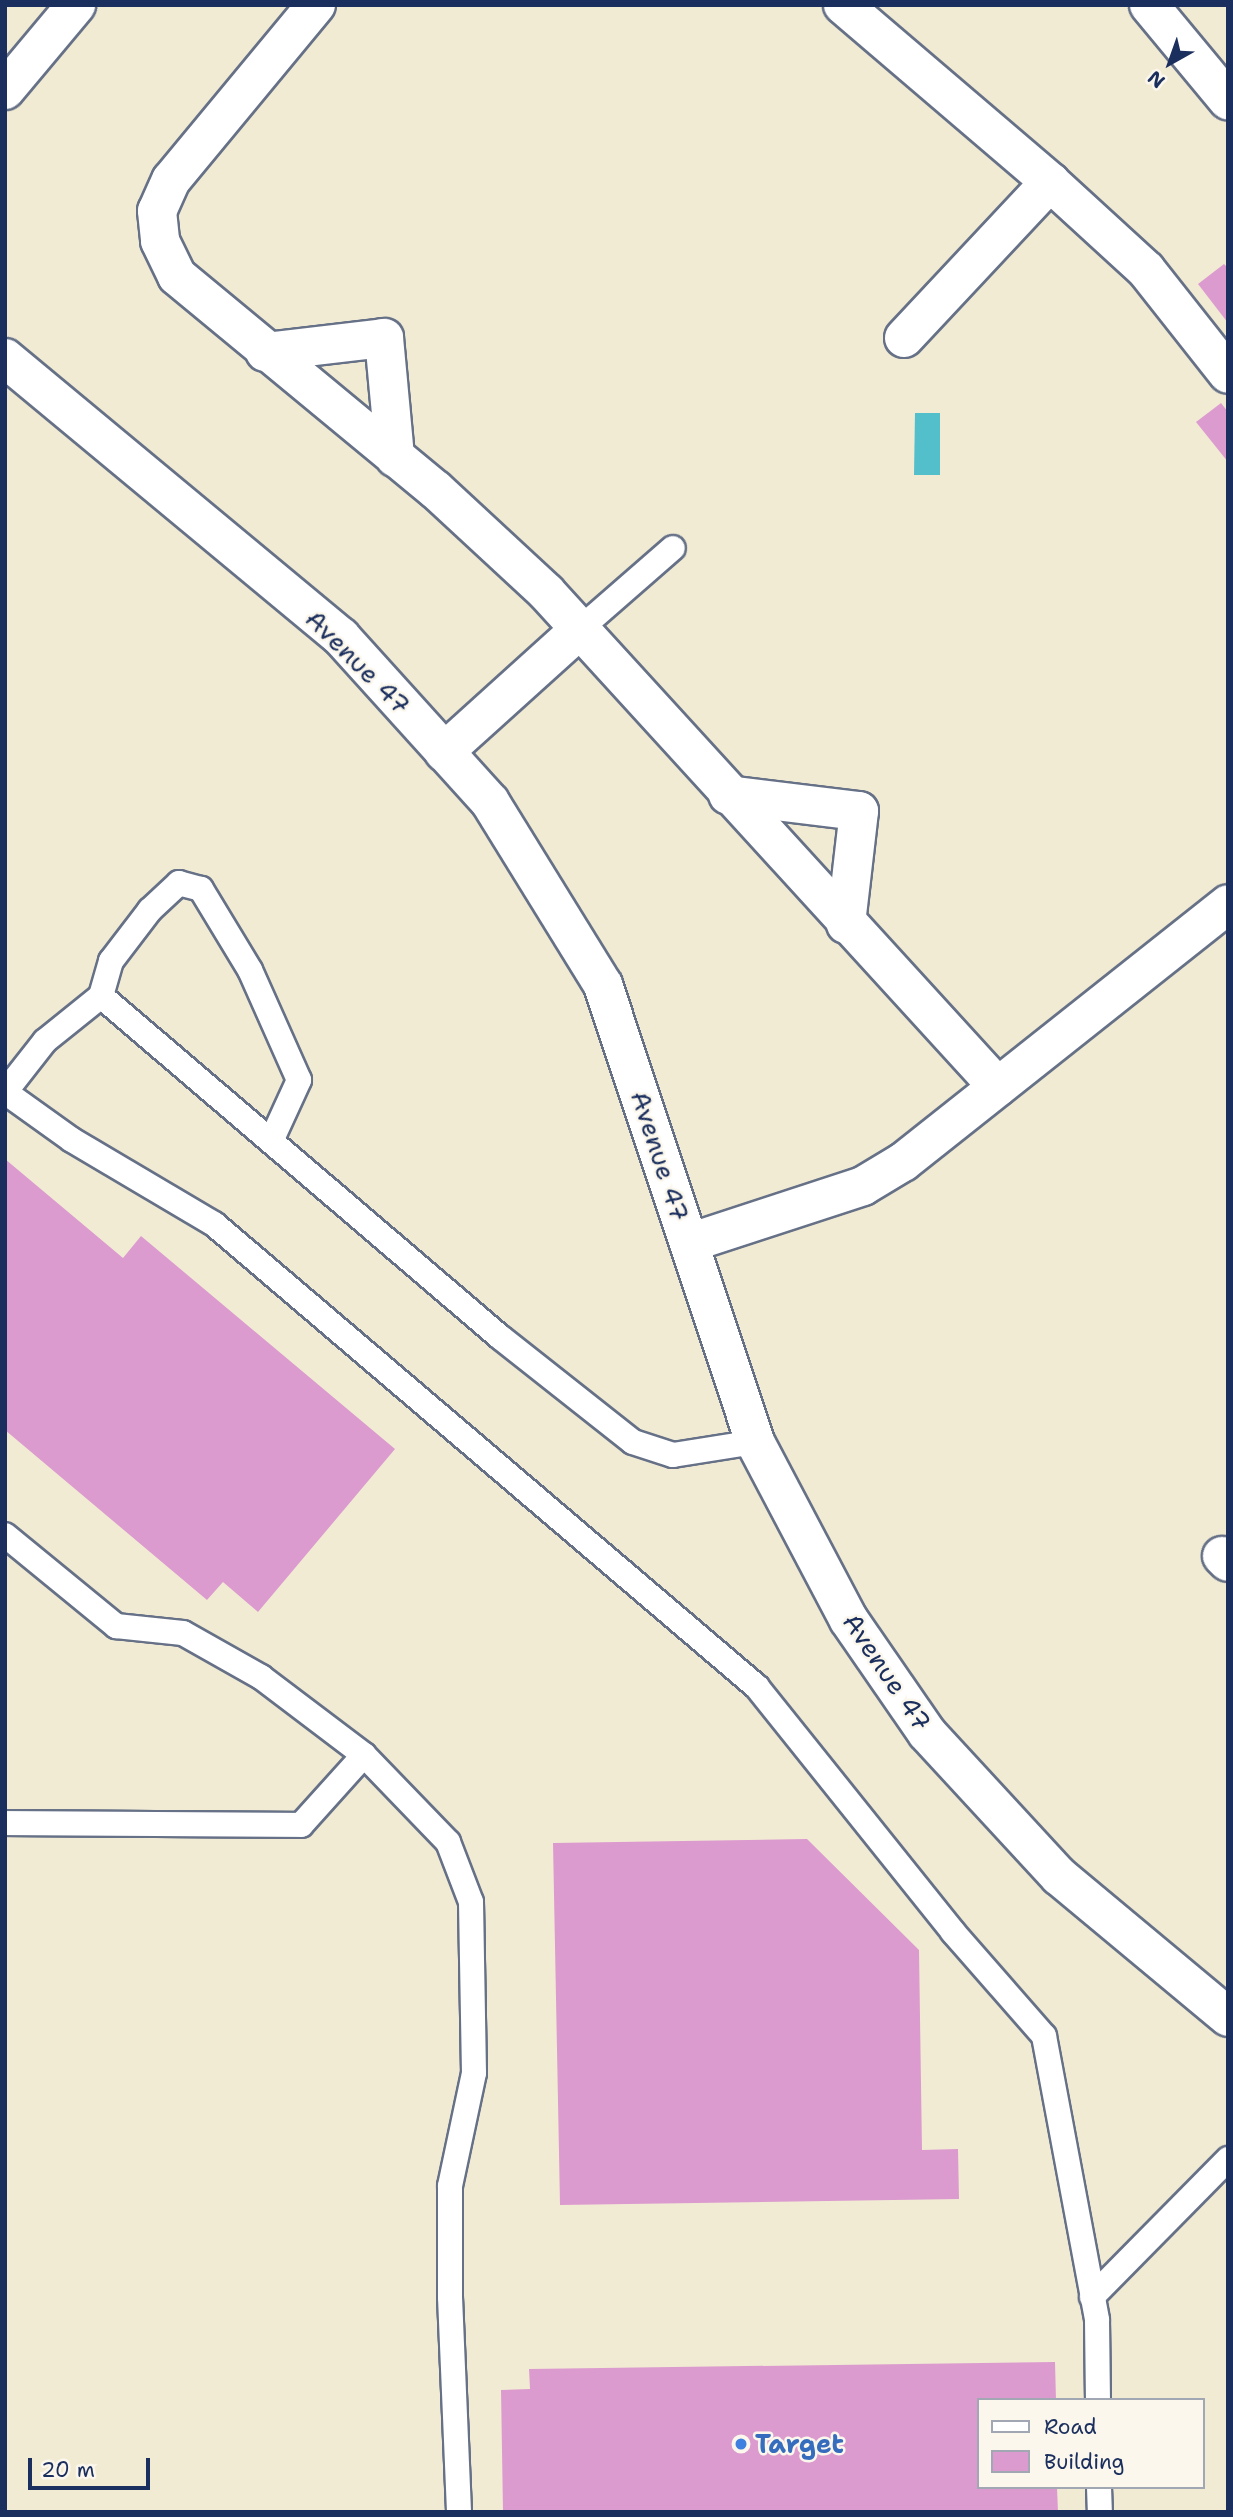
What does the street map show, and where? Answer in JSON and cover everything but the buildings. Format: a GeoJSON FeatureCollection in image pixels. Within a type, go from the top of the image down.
{"type":"FeatureCollection","features":[{"type":"Feature","properties":{"kind":"street"},"geometry":{"type":"LineString","coordinates":[[5,90],[76,5]]}},
{"type":"Feature","properties":{"kind":"street"},"geometry":{"type":"LineString","coordinates":[[316,5],[171,180],[156,211],[159,241],[177,276],[265,352],[395,457],[547,592],[728,795],[998,1087]]}},
{"type":"Feature","properties":{"kind":"street"},"geometry":{"type":"LineString","coordinates":[[843,5],[1051,182],[1146,270],[1228,373]]}},
{"type":"Feature","properties":{"kind":"street"},"geometry":{"type":"LineString","coordinates":[[1149,5],[1228,100]]}},
{"type":"Feature","properties":{"kind":"street"},"geometry":{"type":"LineString","coordinates":[[904,338],[1051,182]]}},
{"type":"Feature","properties":{"kind":"street"},"geometry":{"type":"LineString","coordinates":[[265,352],[384,338],[395,457]]}},
{"type":"Feature","properties":{"kind":"street","name":"Avenue 47"},"geometry":{"type":"LineString","coordinates":[[5,358],[341,637],[490,802],[603,985],[755,1442],[849,1620],[927,1733],[1059,1875],[1228,2017]]}},
{"type":"Feature","properties":{"kind":"street"},"geometry":{"type":"LineString","coordinates":[[444,752],[580,629]]}},
{"type":"Feature","properties":{"kind":"street"},"geometry":{"type":"LineString","coordinates":[[728,795],[859,811],[846,924]]}},
{"type":"Feature","properties":{"kind":"street"},"geometry":{"type":"LineString","coordinates":[[689,1243],[863,1186],[903,1162],[1228,904]]}},
{"type":"Feature","properties":{"kind":"lane"},"geometry":{"type":"LineString","coordinates":[[580,629],[673,548]]}},
{"type":"Feature","properties":{"kind":"lane"},"geometry":{"type":"LineString","coordinates":[[271,1139],[299,1080],[250,971],[201,889],[179,883],[150,910],[111,961],[101,996],[45,1041],[5,1092],[72,1140],[214,1224],[757,1687],[953,1932],[1044,2036],[1092,2297],[1098,2398]]}},
{"type":"Feature","properties":{"kind":"lane"},"geometry":{"type":"LineString","coordinates":[[101,996],[500,1337],[633,1442],[673,1455],[755,1442]]}},
{"type":"Feature","properties":{"kind":"lane"},"geometry":{"type":"LineString","coordinates":[[5,1535],[116,1626],[183,1633],[261,1677],[364,1755],[448,1842],[471,1902],[474,2073],[450,2186],[459,2512]]}},
{"type":"Feature","properties":{"kind":"lane"},"geometry":{"type":"LineString","coordinates":[[5,1823],[301,1825],[364,1755]]}},
{"type":"Feature","properties":{"kind":"lane"},"geometry":{"type":"LineString","coordinates":[[1092,2297],[1228,2160]]}},
{"type":"Feature","properties":{"kind":"lane"},"geometry":{"type":"LineString","coordinates":[[1099,2489],[1100,2512]]}},
{"type":"Feature","properties":{"kind":"water"},"geometry":{"type":"Polygon","coordinates":[[[915,413],[940,413],[940,475],[914,475],[915,413]]]}},
{"type":"Feature","properties":{"kind":"place","name":"Target"},"geometry":{"type":"Point","coordinates":[741,2444]}}]}
